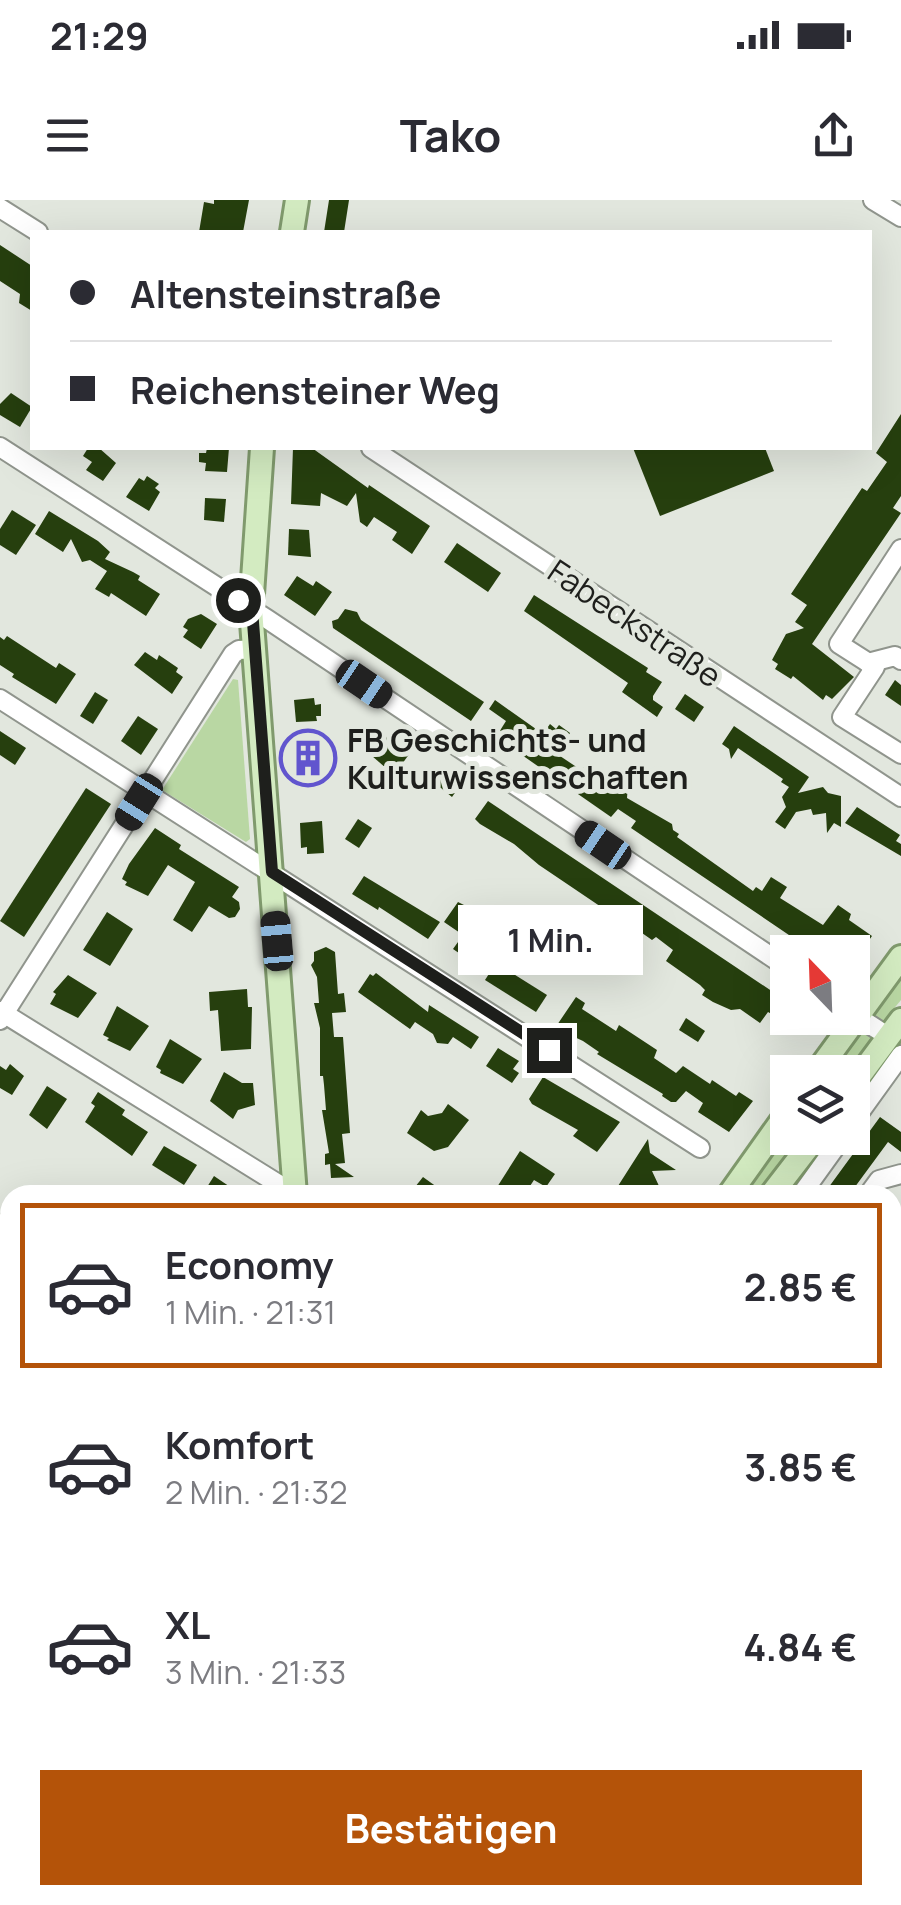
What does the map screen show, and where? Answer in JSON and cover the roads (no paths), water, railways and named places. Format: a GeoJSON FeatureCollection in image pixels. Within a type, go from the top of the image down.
{"type":"FeatureCollection","features":[{"type":"Feature","properties":{"kind":"main road"},"geometry":{"type":"LineString","coordinates":[[292,230],[298,200]]}},
{"type":"Feature","properties":{"kind":"main road"},"geometry":{"type":"LineString","coordinates":[[262,450],[252,609],[295,1185]]}},
{"type":"Feature","properties":{"kind":"main road"},"geometry":{"type":"LineString","coordinates":[[870,996],[901,957]]}},
{"type":"Feature","properties":{"kind":"main road"},"geometry":{"type":"LineString","coordinates":[[870,1067],[897,1038]]}},
{"type":"Feature","properties":{"kind":"main road"},"geometry":{"type":"LineString","coordinates":[[734,1185],[770,1136]]}},
{"type":"Feature","properties":{"kind":"main road"},"geometry":{"type":"LineString","coordinates":[[779,1185],[802,1155]]}},
{"type":"Feature","properties":{"kind":"street"},"geometry":{"type":"LineString","coordinates":[[873,200],[901,217]]}},
{"type":"Feature","properties":{"kind":"street"},"geometry":{"type":"LineString","coordinates":[[0,208],[35,230]]}},
{"type":"Feature","properties":{"kind":"street"},"geometry":{"type":"LineString","coordinates":[[0,447],[252,609],[770,956]]}},
{"type":"Feature","properties":{"kind":"street","name":"Fabeckstraße"},"geometry":{"type":"LineString","coordinates":[[374,450],[901,797]]}},
{"type":"Feature","properties":{"kind":"street"},"geometry":{"type":"LineString","coordinates":[[901,549],[839,644],[874,667],[842,716],[901,754]]}},
{"type":"Feature","properties":{"kind":"street"},"geometry":{"type":"LineString","coordinates":[[254,649],[233,654],[2,1015],[280,1185]]}},
{"type":"Feature","properties":{"kind":"street"},"geometry":{"type":"LineString","coordinates":[[868,663],[895,656],[901,660]]}},
{"type":"Feature","properties":{"kind":"street"},"geometry":{"type":"LineString","coordinates":[[0,699],[700,1148]]}},
{"type":"Feature","properties":{"kind":"street"},"geometry":{"type":"LineString","coordinates":[[870,1023],[897,1038],[870,1089]]}},
{"type":"Feature","properties":{"kind":"street"},"geometry":{"type":"LineString","coordinates":[[808,1185],[830,1155]]}},
{"type":"Feature","properties":{"kind":"street"},"geometry":{"type":"LineString","coordinates":[[875,1185],[879,1180],[901,1174]]}},
{"type":"Feature","properties":{"kind":"place","name":"FB Geschichts- und Kulturwissenschaften"},"geometry":{"type":"Point","coordinates":[308,758]}}]}
